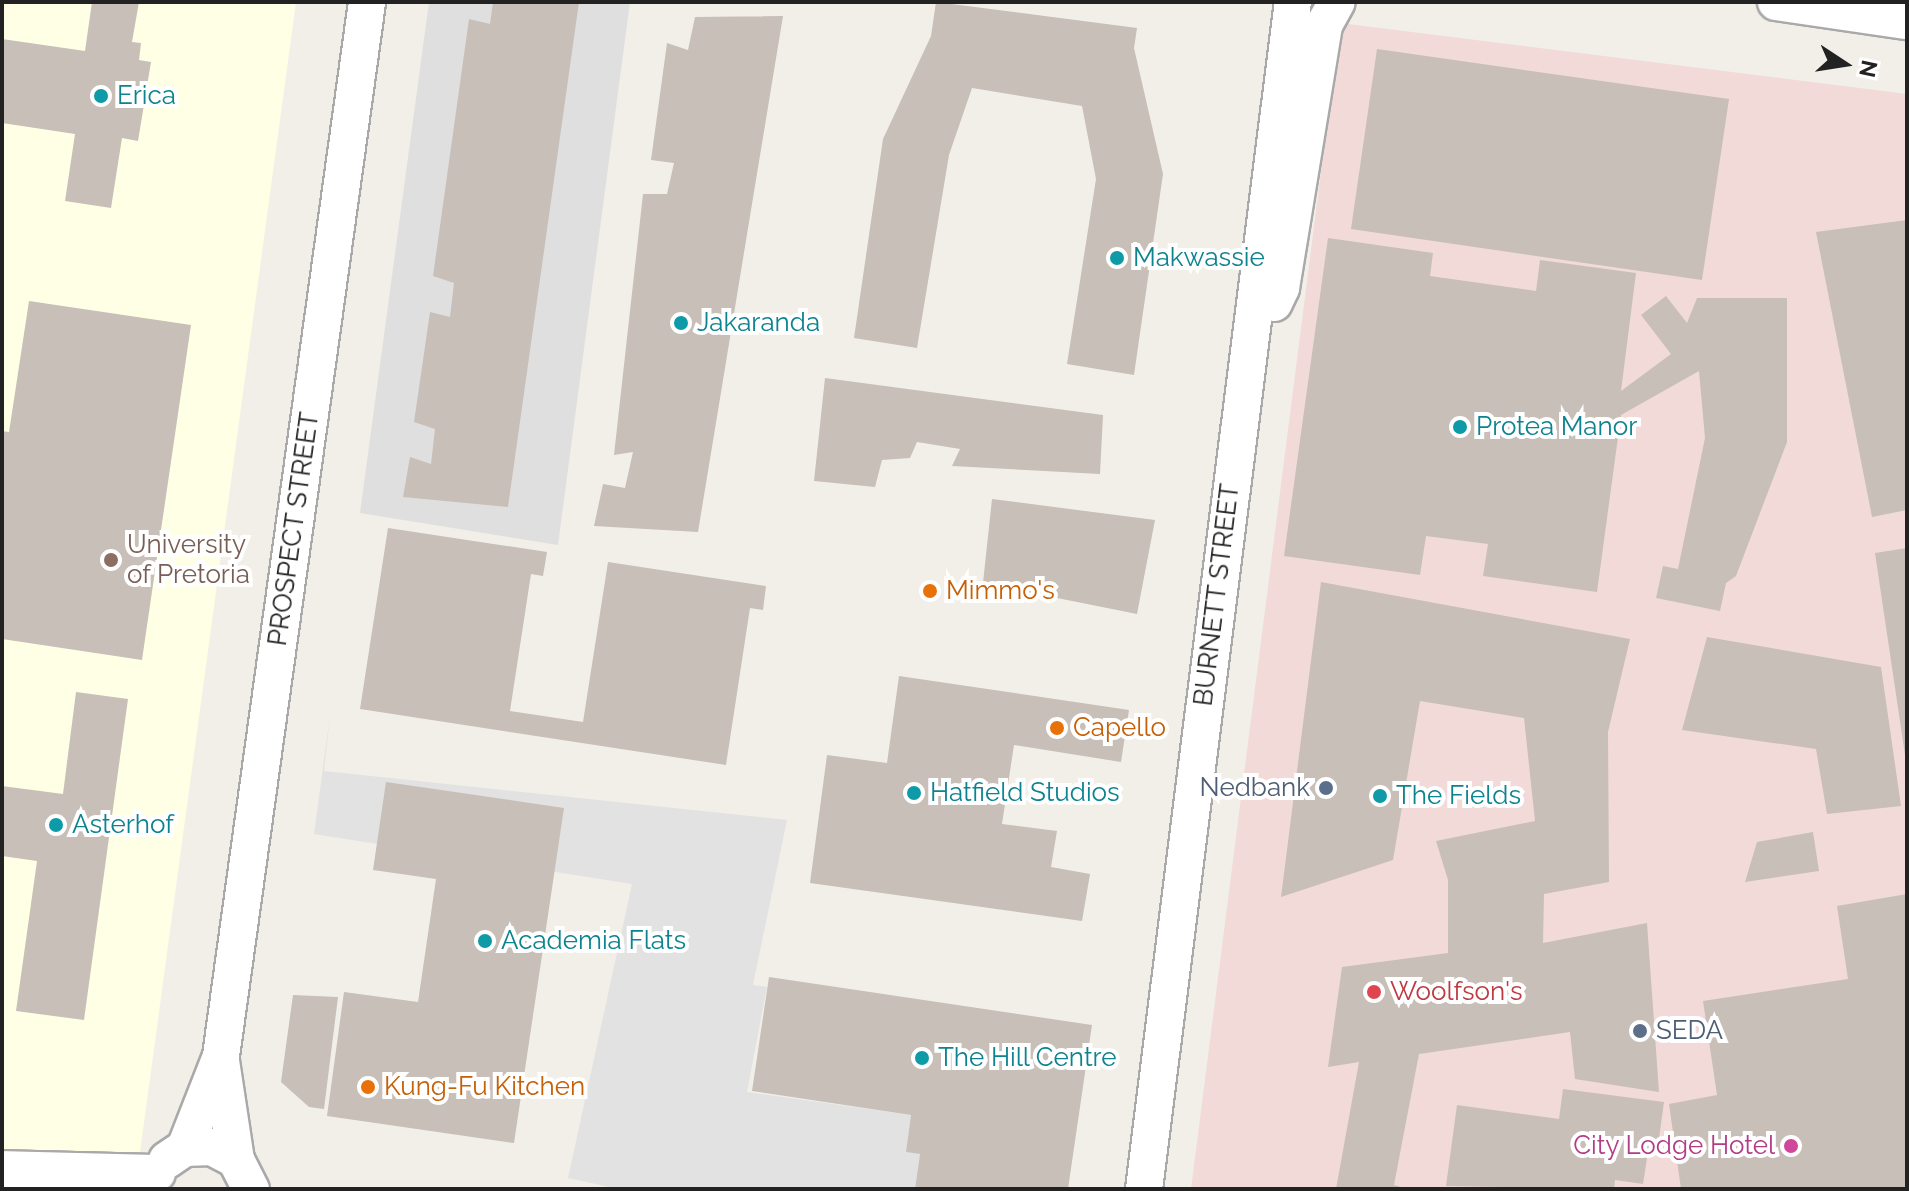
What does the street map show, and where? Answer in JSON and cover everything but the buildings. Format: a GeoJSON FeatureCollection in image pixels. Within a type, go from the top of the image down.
{"type":"FeatureCollection","features":[{"type":"Feature","properties":{"kind":"street","name":"PROSPECT STREET"},"geometry":{"type":"LineString","coordinates":[[185,1148],[221,1056],[367,2]]}},
{"type":"Feature","properties":{"kind":"street","name":"BURNETT STREET"},"geometry":{"type":"LineString","coordinates":[[1144,1189],[1293,2]]}},
{"type":"Feature","properties":{"kind":"street"},"geometry":{"type":"LineString","coordinates":[[1247,362],[1281,288],[1324,25],[1337,2]]}},
{"type":"Feature","properties":{"kind":"street"},"geometry":{"type":"LineString","coordinates":[[1776,2],[1907,21]]}},
{"type":"Feature","properties":{"kind":"street","name":"PROSPECT STREET"},"geometry":{"type":"LineString","coordinates":[[221,1056],[244,1174]]}},
{"type":"Feature","properties":{"kind":"street"},"geometry":{"type":"LineString","coordinates":[[18,1171],[154,1181],[185,1148],[212,1147],[244,1174],[281,1189]]}},
{"type":"Feature","properties":{"kind":"street"},"geometry":{"type":"LineString","coordinates":[[18,1171],[72,1189]]}},
{"type":"Feature","properties":{"kind":"shaded area","name":"University of Pretoria"},"geometry":{"type":"Polygon","coordinates":[[[2,2],[296,2],[135,1189],[2,1189],[2,2]]]}},
{"type":"Feature","properties":{"kind":"shaded area"},"geometry":{"type":"Polygon","coordinates":[[[429,2],[630,2],[558,545],[360,513],[429,2]]]}},
{"type":"Feature","properties":{"kind":"shaded area","name":"The Fields"},"geometry":{"type":"Polygon","coordinates":[[[1340,23],[1907,94],[1907,1189],[1191,1189],[1340,23]]]}},
{"type":"Feature","properties":{"kind":"shaded area"},"geometry":{"type":"Polygon","coordinates":[[[330,716],[324,771],[787,820],[753,985],[767,987],[747,1092],[911,1115],[906,1152],[920,1154],[915,1189],[619,1189],[568,1178],[632,884],[314,834],[330,716]]]}},
{"type":"Feature","properties":{"kind":"place","name":"Erica"},"geometry":{"type":"Point","coordinates":[101,96]}},
{"type":"Feature","properties":{"kind":"place","name":"Makwassie"},"geometry":{"type":"Point","coordinates":[1117,258]}},
{"type":"Feature","properties":{"kind":"place","name":"Jakaranda"},"geometry":{"type":"Point","coordinates":[681,323]}},
{"type":"Feature","properties":{"kind":"place","name":"Protea Manor"},"geometry":{"type":"Point","coordinates":[1460,427]}},
{"type":"Feature","properties":{"kind":"place","name":"University of Pretoria"},"geometry":{"type":"Point","coordinates":[111,560]}},
{"type":"Feature","properties":{"kind":"place","name":"Mimmo's"},"geometry":{"type":"Point","coordinates":[930,591]}},
{"type":"Feature","properties":{"kind":"place","name":"Capello"},"geometry":{"type":"Point","coordinates":[1057,728]}},
{"type":"Feature","properties":{"kind":"place","name":"Nedbank"},"geometry":{"type":"Point","coordinates":[1326,788]}},
{"type":"Feature","properties":{"kind":"place","name":"Hatfield Studios"},"geometry":{"type":"Point","coordinates":[914,793]}},
{"type":"Feature","properties":{"kind":"place","name":"The Fields"},"geometry":{"type":"Point","coordinates":[1380,796]}},
{"type":"Feature","properties":{"kind":"place","name":"Asterhof"},"geometry":{"type":"Point","coordinates":[56,825]}},
{"type":"Feature","properties":{"kind":"place","name":"Academia Flats"},"geometry":{"type":"Point","coordinates":[485,941]}},
{"type":"Feature","properties":{"kind":"place","name":"Woolfson's"},"geometry":{"type":"Point","coordinates":[1374,992]}},
{"type":"Feature","properties":{"kind":"place","name":"SEDA"},"geometry":{"type":"Point","coordinates":[1640,1031]}},
{"type":"Feature","properties":{"kind":"place","name":"The Hill Centre"},"geometry":{"type":"Point","coordinates":[922,1058]}},
{"type":"Feature","properties":{"kind":"place","name":"Kung-Fu Kitchen"},"geometry":{"type":"Point","coordinates":[368,1087]}},
{"type":"Feature","properties":{"kind":"place","name":"City Lodge Hotel"},"geometry":{"type":"Point","coordinates":[1791,1146]}}]}
